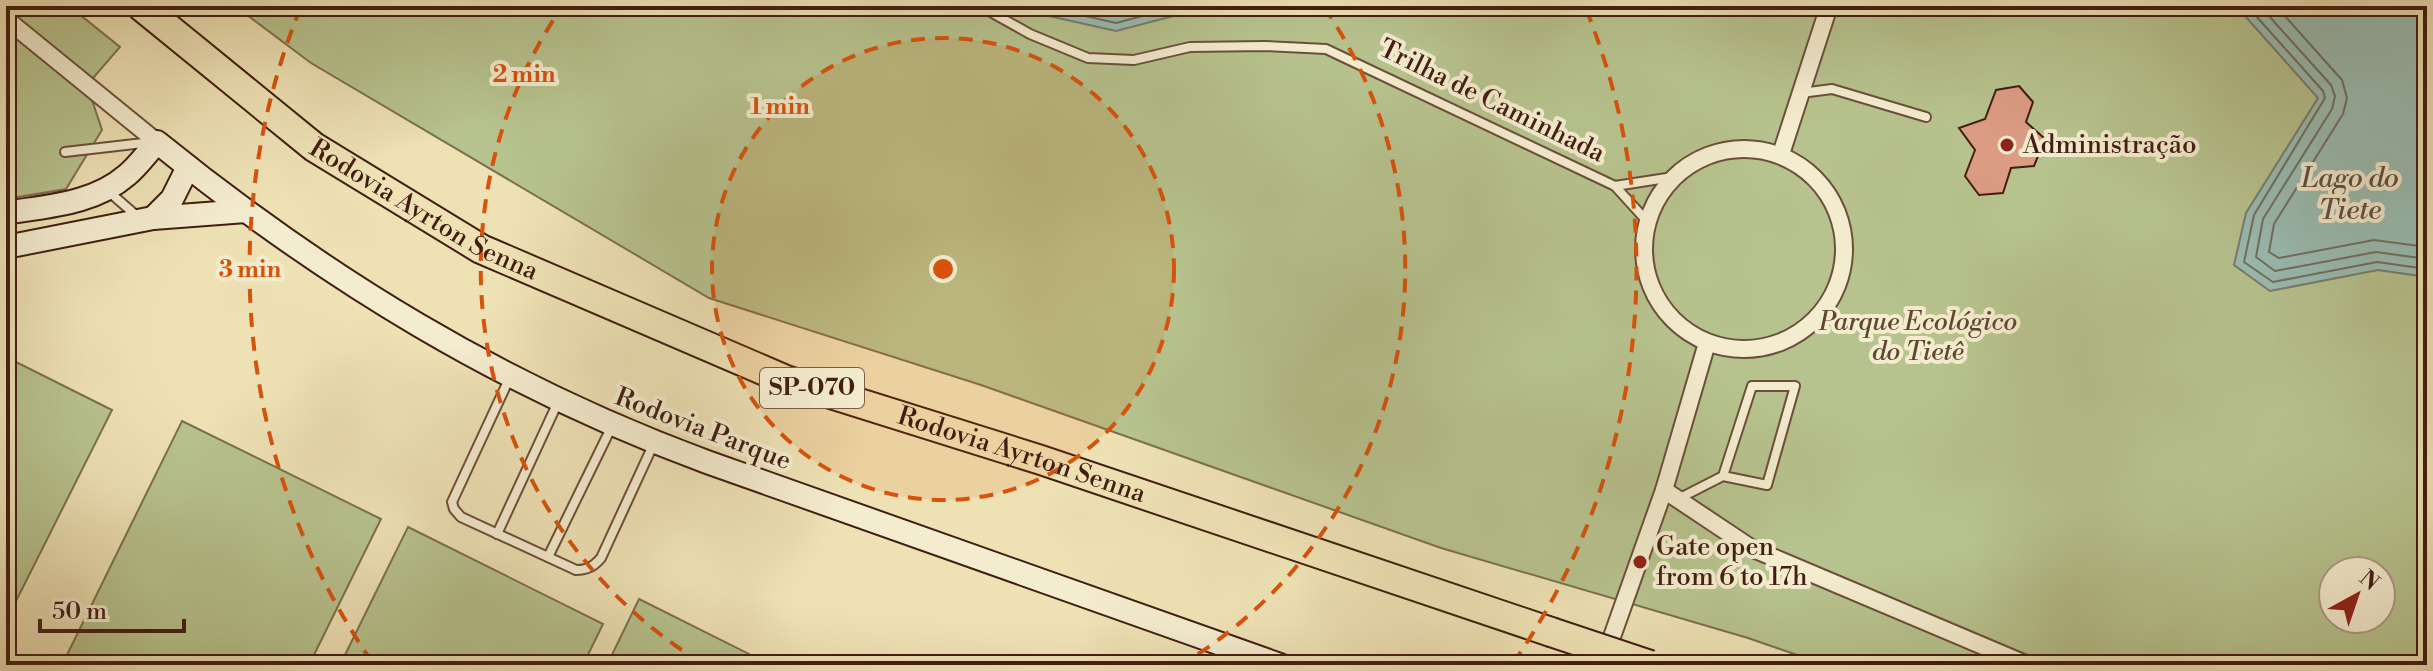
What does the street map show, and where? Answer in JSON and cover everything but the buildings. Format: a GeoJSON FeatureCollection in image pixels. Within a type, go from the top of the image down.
{"type":"FeatureCollection","features":[{"type":"Feature","properties":{"kind":"highway","name":"Rodovia Ayrton Senna"},"geometry":{"type":"LineString","coordinates":[[141,6],[314,147],[481,249],[786,380],[1041,460],[1650,665]]}},
{"type":"Feature","properties":{"kind":"street"},"geometry":{"type":"LineString","coordinates":[[1781,154],[1829,6]]}},
{"type":"Feature","properties":{"kind":"street"},"geometry":{"type":"LineString","coordinates":[[6,19],[157,142],[135,168],[107,189],[69,203],[6,213]]}},
{"type":"Feature","properties":{"kind":"street","name":"Rodovia Parque"},"geometry":{"type":"LineString","coordinates":[[157,142],[325,268],[436,337],[558,401],[654,443],[1280,665]]}},
{"type":"Feature","properties":{"kind":"street","name":"Trilha de Caminhada"},"geometry":{"type":"LineString","coordinates":[[1645,219],[1673,177],[1693,162],[1721,150],[1751,148],[1781,154],[1819,181],[1842,222],[1845,268],[1832,301],[1808,328],[1777,345],[1765,347],[1742,350],[1707,343]]}},
{"type":"Feature","properties":{"kind":"street"},"geometry":{"type":"LineString","coordinates":[[148,219],[172,199],[188,167]]}},
{"type":"Feature","properties":{"kind":"street"},"geometry":{"type":"LineString","coordinates":[[69,203],[79,232]]}},
{"type":"Feature","properties":{"kind":"street"},"geometry":{"type":"LineString","coordinates":[[6,247],[148,219],[246,211]]}},
{"type":"Feature","properties":{"kind":"street"},"geometry":{"type":"LineString","coordinates":[[1602,665],[1671,494],[1707,343],[1679,326],[1658,300],[1646,270],[1645,219]]}},
{"type":"Feature","properties":{"kind":"street"},"geometry":{"type":"LineString","coordinates":[[1671,494],[1751,548],[2028,665]]}},
{"type":"Feature","properties":{"kind":"lane","name":"Trilha de Caminhada"},"geometry":{"type":"LineString","coordinates":[[980,6],[1030,34],[1088,58],[1134,60],[1190,47],[1326,49],[1615,186],[1645,219]]}},
{"type":"Feature","properties":{"kind":"lane"},"geometry":{"type":"LineString","coordinates":[[1800,93],[1832,89],[1926,117]]}},
{"type":"Feature","properties":{"kind":"lane"},"geometry":{"type":"LineString","coordinates":[[65,152],[157,142]]}},
{"type":"Feature","properties":{"kind":"lane","name":"Trilha de Caminhada"},"geometry":{"type":"LineString","coordinates":[[1615,186],[1673,177]]}},
{"type":"Feature","properties":{"kind":"lane"},"geometry":{"type":"LineString","coordinates":[[107,189],[148,219]]}},
{"type":"Feature","properties":{"kind":"lane"},"geometry":{"type":"LineString","coordinates":[[511,376],[452,502],[461,517],[497,534],[576,570],[585,570],[594,565],[601,558],[654,443]]}},
{"type":"Feature","properties":{"kind":"lane"},"geometry":{"type":"LineString","coordinates":[[1671,494],[1723,476],[1767,485],[1795,386],[1752,386],[1723,476]]}},
{"type":"Feature","properties":{"kind":"lane"},"geometry":{"type":"LineString","coordinates":[[497,534],[558,401]]}},
{"type":"Feature","properties":{"kind":"lane"},"geometry":{"type":"LineString","coordinates":[[548,557],[612,425]]}},
{"type":"Feature","properties":{"kind":"green space"},"geometry":{"type":"Polygon","coordinates":[[[6,6],[69,6],[120,47],[87,85],[102,130],[66,189],[6,199],[6,6]]]}},
{"type":"Feature","properties":{"kind":"green space","name":"Parque Ecológico do Tietê"},"geometry":{"type":"Polygon","coordinates":[[[235,6],[2427,6],[2427,665],[1826,665],[1748,638],[1441,548],[981,385],[709,298],[311,63],[235,6]]]}},
{"type":"Feature","properties":{"kind":"green space"},"geometry":{"type":"Polygon","coordinates":[[[6,357],[112,410],[6,621],[6,357]]]}},
{"type":"Feature","properties":{"kind":"green space"},"geometry":{"type":"Polygon","coordinates":[[[182,421],[381,519],[309,665],[62,665],[182,421]]]}},
{"type":"Feature","properties":{"kind":"green space"},"geometry":{"type":"Polygon","coordinates":[[[408,527],[603,624],[583,665],[340,665],[408,527]]]}},
{"type":"Feature","properties":{"kind":"green space"},"geometry":{"type":"Polygon","coordinates":[[[639,599],[771,665],[607,665],[639,599]]]}},
{"type":"Feature","properties":{"kind":"water"},"geometry":{"type":"Polygon","coordinates":[[[1026,6],[1212,6],[1116,31],[1040,14],[1026,6]]]}},
{"type":"Feature","properties":{"kind":"water","name":"Lago do Tiete"},"geometry":{"type":"Polygon","coordinates":[[[2236,6],[2427,6],[2427,277],[2378,270],[2270,291],[2234,265],[2246,213],[2318,98],[2236,6]]]}},
{"type":"Feature","properties":{"kind":"place","name":"Administração"},"geometry":{"type":"Point","coordinates":[2007,145]}},
{"type":"Feature","properties":{"kind":"place","name":"Gate open from 6 to 17h"},"geometry":{"type":"Point","coordinates":[1640,562]}}]}
